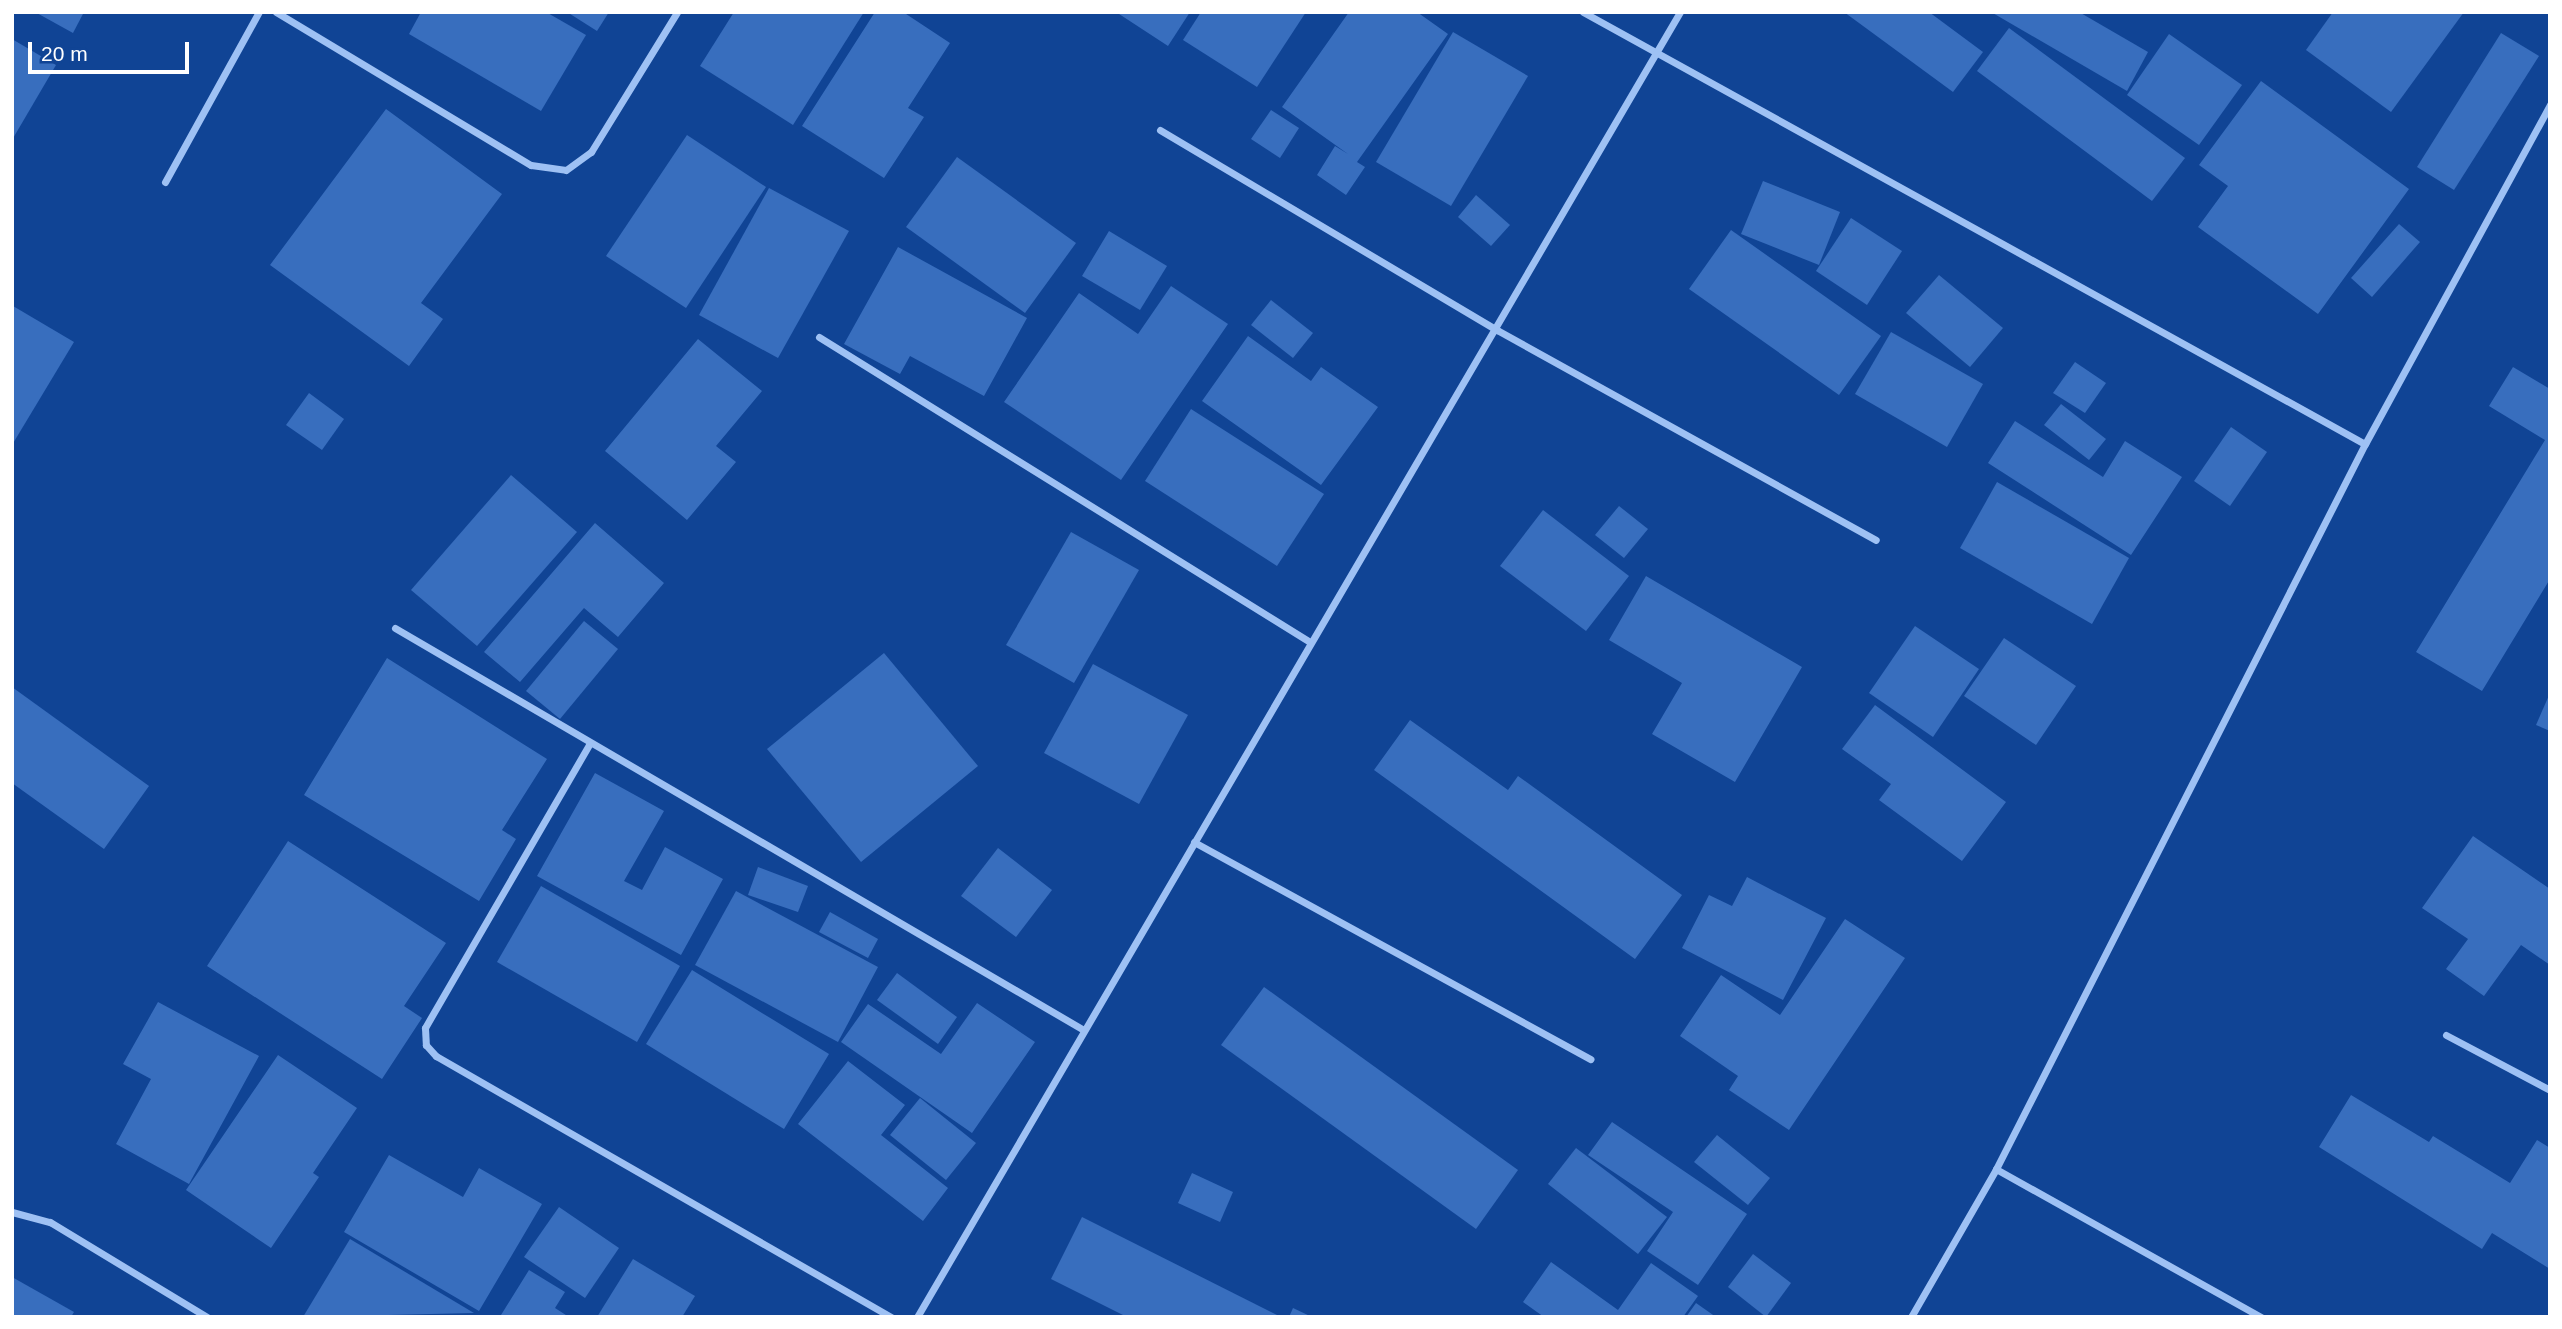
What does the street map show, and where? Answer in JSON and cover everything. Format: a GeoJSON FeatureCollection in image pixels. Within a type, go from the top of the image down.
{"type":"FeatureCollection","features":[{"type":"Feature","properties":{"kind":"street"},"geometry":{"type":"LineString","coordinates":[[166,181],[258,12]]}},
{"type":"Feature","properties":{"kind":"street"},"geometry":{"type":"LineString","coordinates":[[276,12],[531,165],[566,170],[591,152],[677,12]]}},
{"type":"Feature","properties":{"kind":"street"},"geometry":{"type":"LineString","coordinates":[[1583,12],[2365,444]]}},
{"type":"Feature","properties":{"kind":"street"},"geometry":{"type":"LineString","coordinates":[[918,1317],[1082,1029],[1497,330],[1680,12]]}},
{"type":"Feature","properties":{"kind":"street"},"geometry":{"type":"LineString","coordinates":[[1911,1317],[1996,1169],[2365,444],[2550,104]]}},
{"type":"Feature","properties":{"kind":"street"},"geometry":{"type":"LineString","coordinates":[[1160,130],[1497,330],[1875,540]]}},
{"type":"Feature","properties":{"kind":"street"},"geometry":{"type":"LineString","coordinates":[[819,337],[1310,642]]}},
{"type":"Feature","properties":{"kind":"street"},"geometry":{"type":"LineString","coordinates":[[395,628],[1082,1029]]}},
{"type":"Feature","properties":{"kind":"street"},"geometry":{"type":"LineString","coordinates":[[590,743],[425,1028],[426,1045],[436,1056],[891,1317]]}},
{"type":"Feature","properties":{"kind":"street"},"geometry":{"type":"LineString","coordinates":[[1194,842],[1590,1059]]}},
{"type":"Feature","properties":{"kind":"street"},"geometry":{"type":"LineString","coordinates":[[2446,1035],[2550,1090]]}},
{"type":"Feature","properties":{"kind":"street"},"geometry":{"type":"LineString","coordinates":[[1996,1169],[2261,1317]]}},
{"type":"Feature","properties":{"kind":"street"},"geometry":{"type":"LineString","coordinates":[[12,1212],[50,1222],[207,1317]]}},
{"type":"Feature","properties":{"kind":"building"},"geometry":{"type":"Polygon","coordinates":[[[35,12],[84,12],[73,33],[35,12]]]}},
{"type":"Feature","properties":{"kind":"building"},"geometry":{"type":"Polygon","coordinates":[[[421,12],[546,12],[586,35],[541,111],[409,34],[421,12]]]}},
{"type":"Feature","properties":{"kind":"building"},"geometry":{"type":"Polygon","coordinates":[[[567,12],[609,12],[597,31],[567,12]]]}},
{"type":"Feature","properties":{"kind":"building"},"geometry":{"type":"Polygon","coordinates":[[[734,12],[864,12],[793,125],[700,66],[734,12]]]}},
{"type":"Feature","properties":{"kind":"building"},"geometry":{"type":"Polygon","coordinates":[[[875,12],[903,12],[950,43],[908,108],[924,117],[884,178],[802,126],[875,12]]]}},
{"type":"Feature","properties":{"kind":"building"},"geometry":{"type":"Polygon","coordinates":[[[1116,12],[1190,12],[1168,46],[1116,12]]]}},
{"type":"Feature","properties":{"kind":"building"},"geometry":{"type":"Polygon","coordinates":[[[1201,12],[1306,12],[1257,87],[1183,40],[1201,12]]]}},
{"type":"Feature","properties":{"kind":"building"},"geometry":{"type":"Polygon","coordinates":[[[1349,12],[1417,12],[1448,34],[1357,162],[1365,167],[1346,195],[1317,175],[1335,146],[1348,154],[1282,107],[1349,12]]]}},
{"type":"Feature","properties":{"kind":"building"},"geometry":{"type":"Polygon","coordinates":[[[1844,12],[1929,12],[1983,52],[1953,92],[1844,12]]]}},
{"type":"Feature","properties":{"kind":"building"},"geometry":{"type":"Polygon","coordinates":[[[1991,12],[2079,12],[2148,52],[2127,91],[1991,12]]]}},
{"type":"Feature","properties":{"kind":"building"},"geometry":{"type":"Polygon","coordinates":[[[2333,12],[2464,12],[2391,112],[2306,50],[2333,12]]]}},
{"type":"Feature","properties":{"kind":"building"},"geometry":{"type":"Polygon","coordinates":[[[2009,28],[2185,158],[2152,201],[1977,71],[2009,28]]]}},
{"type":"Feature","properties":{"kind":"building"},"geometry":{"type":"Polygon","coordinates":[[[1453,32],[1528,76],[1451,206],[1376,162],[1453,32]]]}},
{"type":"Feature","properties":{"kind":"building"},"geometry":{"type":"Polygon","coordinates":[[[2501,33],[2539,56],[2454,190],[2417,167],[2501,33]]]}},
{"type":"Feature","properties":{"kind":"building"},"geometry":{"type":"Polygon","coordinates":[[[2169,34],[2242,85],[2199,145],[2127,95],[2169,34]]]}},
{"type":"Feature","properties":{"kind":"building"},"geometry":{"type":"Polygon","coordinates":[[[12,39],[56,65],[12,140],[12,39]]]}},
{"type":"Feature","properties":{"kind":"building"},"geometry":{"type":"Polygon","coordinates":[[[2261,81],[2409,189],[2318,314],[2198,227],[2228,186],[2199,165],[2261,81]]]}},
{"type":"Feature","properties":{"kind":"building"},"geometry":{"type":"Polygon","coordinates":[[[386,109],[502,194],[421,303],[443,319],[409,366],[270,265],[386,109]]]}},
{"type":"Feature","properties":{"kind":"building"},"geometry":{"type":"Polygon","coordinates":[[[1271,110],[1299,128],[1280,158],[1251,139],[1271,110]]]}},
{"type":"Feature","properties":{"kind":"building"},"geometry":{"type":"Polygon","coordinates":[[[687,135],[766,187],[686,308],[606,256],[687,135]]]}},
{"type":"Feature","properties":{"kind":"building"},"geometry":{"type":"Polygon","coordinates":[[[957,157],[1076,243],[1025,313],[906,227],[957,157]]]}},
{"type":"Feature","properties":{"kind":"building"},"geometry":{"type":"Polygon","coordinates":[[[1763,181],[1840,212],[1819,265],[1741,234],[1763,181]]]}},
{"type":"Feature","properties":{"kind":"building"},"geometry":{"type":"Polygon","coordinates":[[[769,188],[849,231],[778,358],[699,315],[769,188]]]}},
{"type":"Feature","properties":{"kind":"building"},"geometry":{"type":"Polygon","coordinates":[[[1476,195],[1510,225],[1491,246],[1458,217],[1476,195]]]}},
{"type":"Feature","properties":{"kind":"building"},"geometry":{"type":"Polygon","coordinates":[[[1851,218],[1902,251],[1867,305],[1816,271],[1851,218]]]}},
{"type":"Feature","properties":{"kind":"building"},"geometry":{"type":"Polygon","coordinates":[[[2399,224],[2420,242],[2372,297],[2351,278],[2399,224]]]}},
{"type":"Feature","properties":{"kind":"building"},"geometry":{"type":"Polygon","coordinates":[[[1731,230],[1881,336],[1839,395],[1689,289],[1731,230]]]}},
{"type":"Feature","properties":{"kind":"building"},"geometry":{"type":"Polygon","coordinates":[[[1109,231],[1167,266],[1140,310],[1082,276],[1109,231]]]}},
{"type":"Feature","properties":{"kind":"building"},"geometry":{"type":"Polygon","coordinates":[[[898,247],[1027,318],[984,396],[910,356],[900,374],[844,344],[898,247]]]}},
{"type":"Feature","properties":{"kind":"building"},"geometry":{"type":"Polygon","coordinates":[[[1939,275],[2003,328],[1970,367],[1906,313],[1939,275]]]}},
{"type":"Feature","properties":{"kind":"building"},"geometry":{"type":"Polygon","coordinates":[[[1171,286],[1228,324],[1121,480],[1004,402],[1079,293],[1138,334],[1171,286]]]}},
{"type":"Feature","properties":{"kind":"building"},"geometry":{"type":"Polygon","coordinates":[[[1271,300],[1313,333],[1293,358],[1251,325],[1271,300]]]}},
{"type":"Feature","properties":{"kind":"building"},"geometry":{"type":"Polygon","coordinates":[[[13,306],[74,342],[12,445],[12,308],[13,306]]]}},
{"type":"Feature","properties":{"kind":"building"},"geometry":{"type":"Polygon","coordinates":[[[1891,332],[1983,384],[1947,447],[1855,394],[1891,332]]]}},
{"type":"Feature","properties":{"kind":"building"},"geometry":{"type":"Polygon","coordinates":[[[1248,336],[1311,381],[1321,367],[1378,407],[1321,485],[1202,401],[1248,336]]]}},
{"type":"Feature","properties":{"kind":"building"},"geometry":{"type":"Polygon","coordinates":[[[698,339],[762,391],[716,446],[736,462],[687,520],[605,451],[698,339]]]}},
{"type":"Feature","properties":{"kind":"building"},"geometry":{"type":"Polygon","coordinates":[[[2075,362],[2106,383],[2085,413],[2053,393],[2075,362]]]}},
{"type":"Feature","properties":{"kind":"building"},"geometry":{"type":"Polygon","coordinates":[[[2513,367],[2550,389],[2550,579],[2482,691],[2416,652],[2545,440],[2489,406],[2513,367]]]}},
{"type":"Feature","properties":{"kind":"building"},"geometry":{"type":"Polygon","coordinates":[[[309,393],[344,419],[322,450],[286,425],[309,393]]]}},
{"type":"Feature","properties":{"kind":"building"},"geometry":{"type":"Polygon","coordinates":[[[2061,404],[2106,439],[2089,460],[2044,425],[2061,404]]]}},
{"type":"Feature","properties":{"kind":"building"},"geometry":{"type":"Polygon","coordinates":[[[1191,409],[1324,494],[1277,566],[1145,481],[1191,409]]]}},
{"type":"Feature","properties":{"kind":"building"},"geometry":{"type":"Polygon","coordinates":[[[2015,421],[2103,477],[2125,441],[2182,477],[2131,555],[1988,463],[2015,421]]]}},
{"type":"Feature","properties":{"kind":"building"},"geometry":{"type":"Polygon","coordinates":[[[2231,427],[2267,452],[2230,506],[2194,481],[2231,427]]]}},
{"type":"Feature","properties":{"kind":"building"},"geometry":{"type":"Polygon","coordinates":[[[511,475],[577,532],[477,646],[411,590],[511,475]]]}},
{"type":"Feature","properties":{"kind":"building"},"geometry":{"type":"Polygon","coordinates":[[[1997,482],[2129,558],[2092,624],[1960,548],[1997,482]]]}},
{"type":"Feature","properties":{"kind":"building"},"geometry":{"type":"Polygon","coordinates":[[[1619,506],[1648,529],[1624,558],[1595,535],[1619,506]]]}},
{"type":"Feature","properties":{"kind":"building"},"geometry":{"type":"Polygon","coordinates":[[[1543,510],[1629,576],[1586,631],[1500,566],[1543,510]]]}},
{"type":"Feature","properties":{"kind":"building"},"geometry":{"type":"Polygon","coordinates":[[[595,523],[664,583],[618,637],[584,608],[520,682],[484,652],[595,523]]]}},
{"type":"Feature","properties":{"kind":"building"},"geometry":{"type":"Polygon","coordinates":[[[1071,532],[1139,570],[1074,683],[1006,645],[1071,532]]]}},
{"type":"Feature","properties":{"kind":"building"},"geometry":{"type":"Polygon","coordinates":[[[1646,576],[1802,667],[1735,782],[1652,734],[1682,683],[1609,640],[1646,576]]]}},
{"type":"Feature","properties":{"kind":"building"},"geometry":{"type":"Polygon","coordinates":[[[584,621],[618,649],[560,719],[526,691],[584,621]]]}},
{"type":"Feature","properties":{"kind":"building"},"geometry":{"type":"Polygon","coordinates":[[[1915,626],[1979,669],[1933,737],[1869,693],[1915,626]]]}},
{"type":"Feature","properties":{"kind":"building"},"geometry":{"type":"Polygon","coordinates":[[[2004,638],[2076,686],[2036,745],[1964,696],[2004,638]]]}},
{"type":"Feature","properties":{"kind":"building"},"geometry":{"type":"Polygon","coordinates":[[[884,653],[978,766],[861,862],[767,749],[884,653]]]}},
{"type":"Feature","properties":{"kind":"building"},"geometry":{"type":"Polygon","coordinates":[[[387,658],[547,759],[502,830],[516,839],[479,901],[304,795],[387,658]]]}},
{"type":"Feature","properties":{"kind":"building"},"geometry":{"type":"Polygon","coordinates":[[[1093,664],[1188,715],[1139,804],[1044,753],[1093,664]]]}},
{"type":"Feature","properties":{"kind":"building"},"geometry":{"type":"Polygon","coordinates":[[[12,687],[149,786],[104,849],[12,783],[12,687]]]}},
{"type":"Feature","properties":{"kind":"building"},"geometry":{"type":"Polygon","coordinates":[[[2550,693],[2550,731],[2536,725],[2550,693]]]}},
{"type":"Feature","properties":{"kind":"building"},"geometry":{"type":"Polygon","coordinates":[[[1875,705],[2006,802],[1962,861],[1879,800],[1891,784],[1842,749],[1875,705]]]}},
{"type":"Feature","properties":{"kind":"building"},"geometry":{"type":"Polygon","coordinates":[[[1410,720],[1508,790],[1518,776],[1682,895],[1635,959],[1374,770],[1410,720]]]}},
{"type":"Feature","properties":{"kind":"building"},"geometry":{"type":"Polygon","coordinates":[[[595,773],[664,811],[624,881],[642,890],[665,847],[723,879],[681,955],[537,876],[595,773]]]}},
{"type":"Feature","properties":{"kind":"building"},"geometry":{"type":"Polygon","coordinates":[[[2473,836],[2550,889],[2550,965],[2521,945],[2484,996],[2446,969],[2468,939],[2422,908],[2473,836]]]}},
{"type":"Feature","properties":{"kind":"building"},"geometry":{"type":"Polygon","coordinates":[[[288,841],[446,943],[404,1006],[422,1018],[382,1079],[207,966],[288,841]]]}},
{"type":"Feature","properties":{"kind":"building"},"geometry":{"type":"Polygon","coordinates":[[[998,848],[1052,890],[1016,937],[961,896],[998,848]]]}},
{"type":"Feature","properties":{"kind":"building"},"geometry":{"type":"Polygon","coordinates":[[[758,867],[808,886],[798,912],[748,895],[758,867]]]}},
{"type":"Feature","properties":{"kind":"building"},"geometry":{"type":"Polygon","coordinates":[[[1747,877],[1826,918],[1783,1000],[1682,948],[1709,895],[1732,906],[1747,877]]]}},
{"type":"Feature","properties":{"kind":"building"},"geometry":{"type":"Polygon","coordinates":[[[541,886],[680,966],[637,1042],[497,962],[541,886]]]}},
{"type":"Feature","properties":{"kind":"building"},"geometry":{"type":"Polygon","coordinates":[[[736,891],[878,967],[838,1042],[695,965],[736,891]]]}},
{"type":"Feature","properties":{"kind":"building"},"geometry":{"type":"Polygon","coordinates":[[[830,912],[878,939],[868,958],[819,932],[830,912]]]}},
{"type":"Feature","properties":{"kind":"building"},"geometry":{"type":"Polygon","coordinates":[[[1845,919],[1905,958],[1789,1130],[1729,1090],[1738,1076],[1680,1036],[1721,975],[1780,1015],[1845,919]]]}},
{"type":"Feature","properties":{"kind":"building"},"geometry":{"type":"Polygon","coordinates":[[[692,970],[829,1054],[784,1129],[646,1044],[692,970]]]}},
{"type":"Feature","properties":{"kind":"building"},"geometry":{"type":"Polygon","coordinates":[[[897,973],[957,1017],[938,1044],[877,1000],[897,973]]]}},
{"type":"Feature","properties":{"kind":"building"},"geometry":{"type":"Polygon","coordinates":[[[1264,987],[1518,1170],[1476,1229],[1221,1045],[1264,987]]]}},
{"type":"Feature","properties":{"kind":"building"},"geometry":{"type":"Polygon","coordinates":[[[158,1002],[259,1056],[189,1184],[116,1144],[151,1079],[123,1064],[158,1002]]]}},
{"type":"Feature","properties":{"kind":"building"},"geometry":{"type":"Polygon","coordinates":[[[977,1003],[1035,1042],[972,1133],[841,1042],[868,1004],[941,1054],[977,1003]]]}},
{"type":"Feature","properties":{"kind":"building"},"geometry":{"type":"Polygon","coordinates":[[[278,1055],[357,1108],[313,1173],[319,1177],[271,1248],[186,1190],[278,1055]]]}},
{"type":"Feature","properties":{"kind":"building"},"geometry":{"type":"Polygon","coordinates":[[[848,1061],[905,1105],[881,1135],[948,1188],[923,1221],[798,1124],[848,1061]]]}},
{"type":"Feature","properties":{"kind":"building"},"geometry":{"type":"Polygon","coordinates":[[[2351,1095],[2429,1142],[2433,1136],[2510,1183],[2537,1140],[2550,1148],[2550,1269],[2492,1233],[2482,1249],[2319,1147],[2351,1095]]]}},
{"type":"Feature","properties":{"kind":"building"},"geometry":{"type":"Polygon","coordinates":[[[920,1098],[976,1143],[946,1180],[890,1135],[920,1098]]]}},
{"type":"Feature","properties":{"kind":"building"},"geometry":{"type":"Polygon","coordinates":[[[1612,1122],[1747,1214],[1698,1285],[1647,1251],[1673,1212],[1588,1155],[1612,1122]]]}},
{"type":"Feature","properties":{"kind":"building"},"geometry":{"type":"Polygon","coordinates":[[[1717,1135],[1770,1178],[1748,1205],[1694,1162],[1717,1135]]]}},
{"type":"Feature","properties":{"kind":"building"},"geometry":{"type":"Polygon","coordinates":[[[1576,1148],[1667,1217],[1638,1254],[1548,1184],[1576,1148]]]}},
{"type":"Feature","properties":{"kind":"building"},"geometry":{"type":"Polygon","coordinates":[[[389,1155],[463,1197],[479,1168],[542,1204],[479,1311],[344,1232],[389,1155]]]}},
{"type":"Feature","properties":{"kind":"building"},"geometry":{"type":"Polygon","coordinates":[[[1192,1173],[1233,1192],[1220,1222],[1178,1203],[1192,1173]]]}},
{"type":"Feature","properties":{"kind":"building"},"geometry":{"type":"Polygon","coordinates":[[[559,1207],[619,1248],[585,1298],[524,1257],[559,1207]]]}},
{"type":"Feature","properties":{"kind":"building"},"geometry":{"type":"Polygon","coordinates":[[[1082,1217],[1281,1317],[1127,1317],[1051,1279],[1082,1217]]]}},
{"type":"Feature","properties":{"kind":"building"},"geometry":{"type":"Polygon","coordinates":[[[350,1239],[474,1313],[303,1317],[350,1239]]]}},
{"type":"Feature","properties":{"kind":"building"},"geometry":{"type":"Polygon","coordinates":[[[1753,1254],[1791,1283],[1766,1317],[1728,1287],[1753,1254]]]}},
{"type":"Feature","properties":{"kind":"building"},"geometry":{"type":"Polygon","coordinates":[[[633,1259],[695,1296],[682,1317],[597,1317],[633,1259]]]}},
{"type":"Feature","properties":{"kind":"building"},"geometry":{"type":"Polygon","coordinates":[[[1551,1262],[1618,1310],[1651,1263],[1698,1296],[1683,1317],[1544,1317],[1523,1302],[1551,1262]]]}},
{"type":"Feature","properties":{"kind":"building"},"geometry":{"type":"Polygon","coordinates":[[[529,1270],[565,1292],[555,1308],[569,1317],[501,1315],[529,1270]]]}},
{"type":"Feature","properties":{"kind":"building"},"geometry":{"type":"Polygon","coordinates":[[[12,1277],[74,1312],[71,1317],[12,1317],[12,1277]]]}},
{"type":"Feature","properties":{"kind":"building"},"geometry":{"type":"Polygon","coordinates":[[[1696,1303],[1716,1317],[1686,1317],[1696,1303]]]}},
{"type":"Feature","properties":{"kind":"building"},"geometry":{"type":"Polygon","coordinates":[[[1293,1308],[1312,1317],[1289,1317],[1293,1308]]]}}]}
